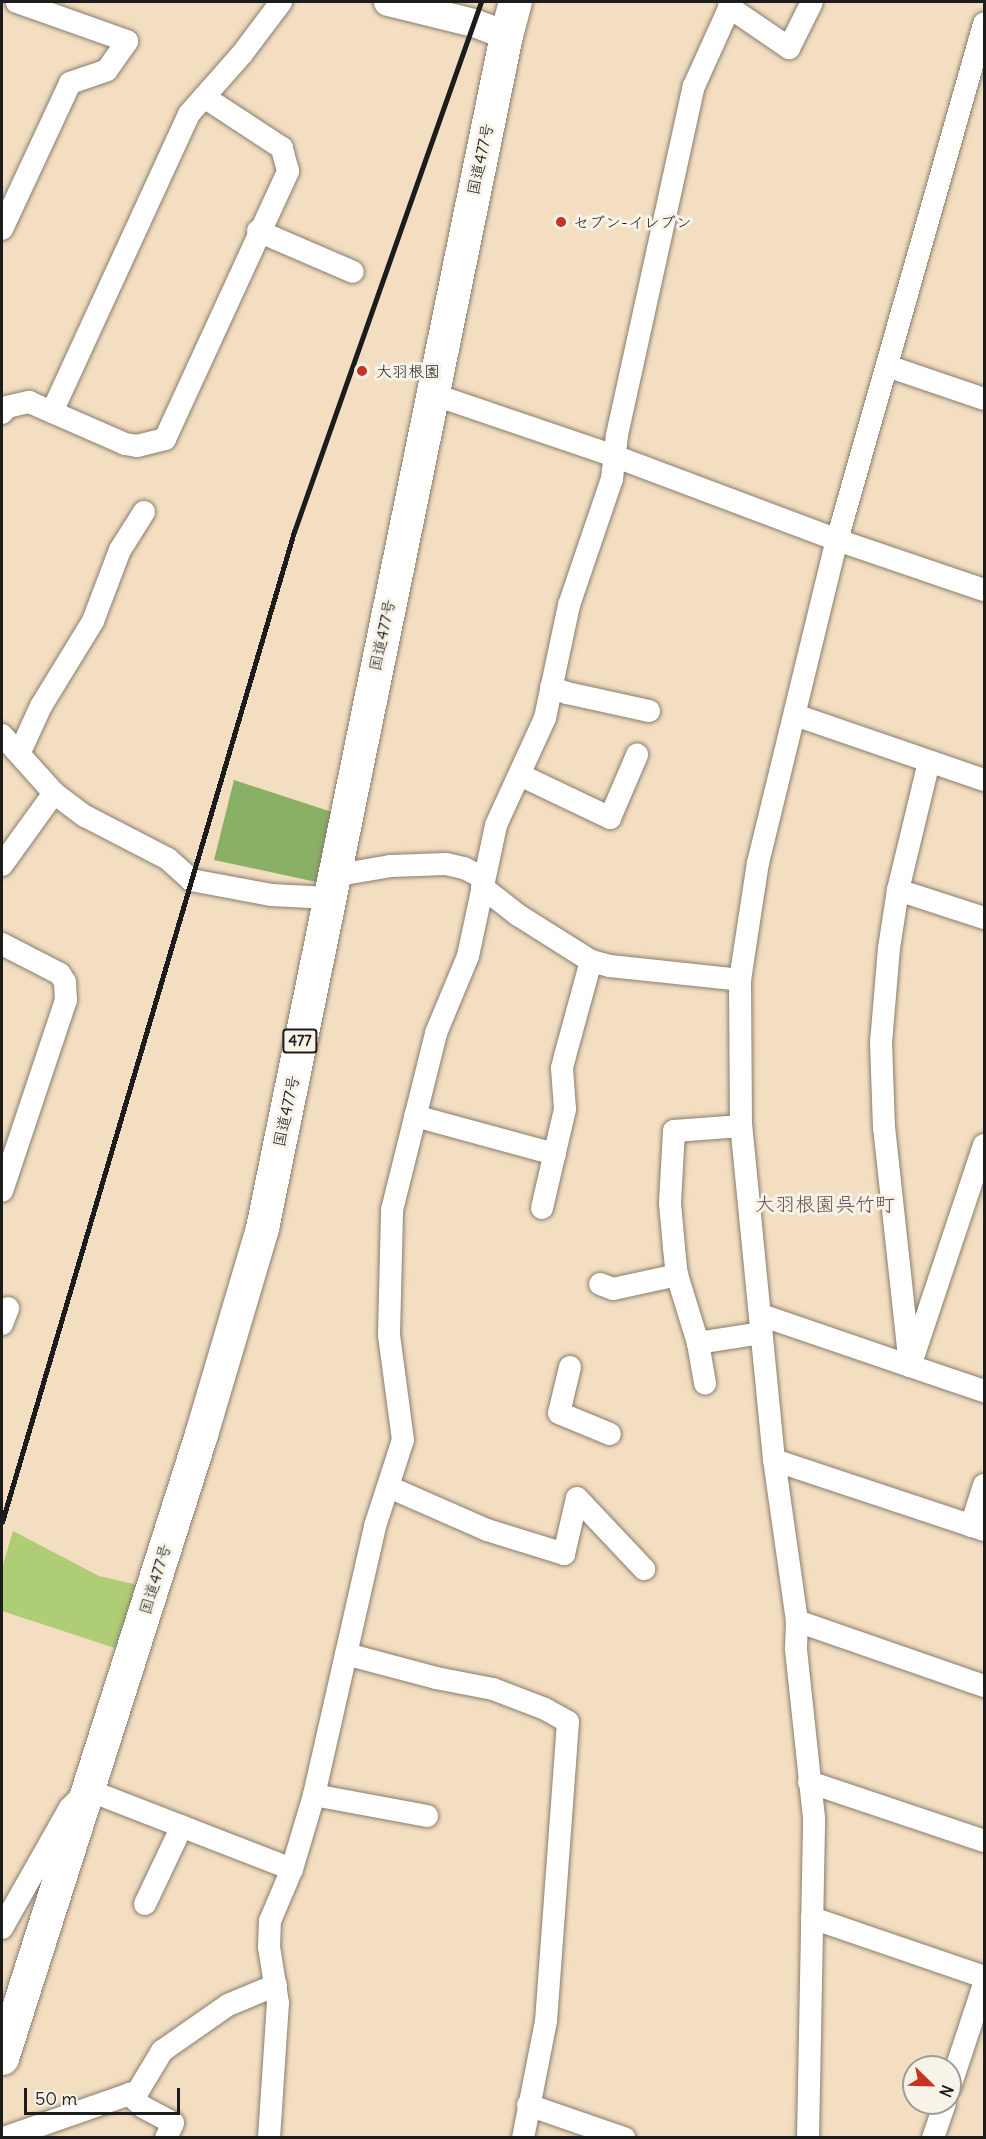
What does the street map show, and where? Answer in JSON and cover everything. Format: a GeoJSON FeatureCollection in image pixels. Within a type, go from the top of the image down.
{"type":"FeatureCollection","features":[{"type":"Feature","properties":{"kind":"highway","name":"国道477号"},"geometry":{"type":"LineString","coordinates":[[2,2058],[201,1434],[262,1228],[506,34],[515,2]]}},
{"type":"Feature","properties":{"kind":"main road"},"geometry":{"type":"LineString","coordinates":[[388,2],[455,10],[506,34]]}},
{"type":"Feature","properties":{"kind":"street"},"geometry":{"type":"LineString","coordinates":[[2,228],[70,83],[107,70],[128,41],[17,2]]}},
{"type":"Feature","properties":{"kind":"street"},"geometry":{"type":"LineString","coordinates":[[52,412],[189,114],[242,54],[281,2]]}},
{"type":"Feature","properties":{"kind":"street"},"geometry":{"type":"LineString","coordinates":[[270,2138],[278,2003],[268,1935],[270,1921],[292,1869],[314,1795],[375,1526],[403,1440],[389,1335],[390,1227],[436,1033],[468,956],[496,825],[545,718],[569,604],[612,479],[614,456],[694,86],[730,4],[789,48],[812,2]]}},
{"type":"Feature","properties":{"kind":"street"},"geometry":{"type":"LineString","coordinates":[[808,2138],[814,1818],[796,1649],[797,1621],[774,1460],[741,1126],[740,980],[758,863],[837,540],[984,24]]}},
{"type":"Feature","properties":{"kind":"street"},"geometry":{"type":"LineString","coordinates":[[2,413],[7,407],[29,402],[125,444],[137,446],[165,439],[258,231],[288,171],[282,148],[204,97]]}},
{"type":"Feature","properties":{"kind":"street"},"geometry":{"type":"LineString","coordinates":[[258,231],[353,272]]}},
{"type":"Feature","properties":{"kind":"street"},"geometry":{"type":"LineString","coordinates":[[887,366],[984,399]]}},
{"type":"Feature","properties":{"kind":"street"},"geometry":{"type":"LineString","coordinates":[[432,394],[614,456],[837,540],[984,590]]}},
{"type":"Feature","properties":{"kind":"street"},"geometry":{"type":"LineString","coordinates":[[20,752],[41,706],[93,621],[120,550],[144,512]]}},
{"type":"Feature","properties":{"kind":"street"},"geometry":{"type":"LineString","coordinates":[[551,687],[567,693],[649,711]]}},
{"type":"Feature","properties":{"kind":"street"},"geometry":{"type":"LineString","coordinates":[[795,715],[984,780]]}},
{"type":"Feature","properties":{"kind":"street"},"geometry":{"type":"LineString","coordinates":[[2,735],[20,752],[54,793],[84,816],[168,859],[191,880],[271,895],[332,887],[391,866],[446,864],[464,868],[518,915],[591,961],[610,966],[740,980]]}},
{"type":"Feature","properties":{"kind":"street"},"geometry":{"type":"LineString","coordinates":[[520,775],[610,818],[637,755]]}},
{"type":"Feature","properties":{"kind":"street"},"geometry":{"type":"LineString","coordinates":[[910,1366],[884,1128],[881,1042],[889,948],[898,890],[929,762]]}},
{"type":"Feature","properties":{"kind":"street"},"geometry":{"type":"LineString","coordinates":[[2,866],[54,793]]}},
{"type":"Feature","properties":{"kind":"street"},"geometry":{"type":"LineString","coordinates":[[898,890],[984,918]]}},
{"type":"Feature","properties":{"kind":"street"},"geometry":{"type":"LineString","coordinates":[[2,944],[60,974],[65,982],[66,1000],[2,1191]]}},
{"type":"Feature","properties":{"kind":"street"},"geometry":{"type":"LineString","coordinates":[[542,1208],[565,1109],[562,1068],[591,961]]}},
{"type":"Feature","properties":{"kind":"street"},"geometry":{"type":"LineString","coordinates":[[415,1116],[555,1154]]}},
{"type":"Feature","properties":{"kind":"street"},"geometry":{"type":"LineString","coordinates":[[705,1383],[698,1343],[677,1275],[670,1203],[674,1131],[741,1126]]}},
{"type":"Feature","properties":{"kind":"street"},"geometry":{"type":"LineString","coordinates":[[910,1366],[984,1145]]}},
{"type":"Feature","properties":{"kind":"street"},"geometry":{"type":"LineString","coordinates":[[600,1284],[613,1289],[677,1275]]}},
{"type":"Feature","properties":{"kind":"street"},"geometry":{"type":"LineString","coordinates":[[698,1343],[761,1324],[910,1366],[984,1391]]}},
{"type":"Feature","properties":{"kind":"street"},"geometry":{"type":"LineString","coordinates":[[570,1367],[559,1413],[610,1434]]}},
{"type":"Feature","properties":{"kind":"street"},"geometry":{"type":"LineString","coordinates":[[774,1460],[978,1528],[984,1485]]}},
{"type":"Feature","properties":{"kind":"street"},"geometry":{"type":"LineString","coordinates":[[389,1487],[487,1530],[564,1554],[577,1498],[644,1569]]}},
{"type":"Feature","properties":{"kind":"street"},"geometry":{"type":"LineString","coordinates":[[797,1621],[984,1686]]}},
{"type":"Feature","properties":{"kind":"street"},"geometry":{"type":"LineString","coordinates":[[346,1654],[436,1678],[493,1689],[545,1709],[568,1722],[546,2021],[523,2138]]}},
{"type":"Feature","properties":{"kind":"street"},"geometry":{"type":"LineString","coordinates":[[809,1782],[984,1841]]}},
{"type":"Feature","properties":{"kind":"street"},"geometry":{"type":"LineString","coordinates":[[2,1928],[70,1808],[88,1790],[292,1869]]}},
{"type":"Feature","properties":{"kind":"street"},"geometry":{"type":"LineString","coordinates":[[314,1795],[427,1816]]}},
{"type":"Feature","properties":{"kind":"street"},"geometry":{"type":"LineString","coordinates":[[146,1904],[182,1826]]}},
{"type":"Feature","properties":{"kind":"street"},"geometry":{"type":"LineString","coordinates":[[812,1918],[984,1977]]}},
{"type":"Feature","properties":{"kind":"street"},"geometry":{"type":"LineString","coordinates":[[961,2055],[984,1984]]}},
{"type":"Feature","properties":{"kind":"street"},"geometry":{"type":"LineString","coordinates":[[4,2138],[138,2091],[162,2051],[228,2005],[276,1985]]}},
{"type":"Feature","properties":{"kind":"street"},"geometry":{"type":"LineString","coordinates":[[129,2094],[143,2107],[173,2123],[166,2138]]}},
{"type":"Feature","properties":{"kind":"street"},"geometry":{"type":"LineString","coordinates":[[528,2105],[624,2138]]}},
{"type":"Feature","properties":{"kind":"street"},"geometry":{"type":"LineString","coordinates":[[933,2138],[941,2115]]}},
{"type":"Feature","properties":{"kind":"green space"},"geometry":{"type":"Polygon","coordinates":[[[234,780],[335,813],[321,883],[214,860],[234,780]]]}},
{"type":"Feature","properties":{"kind":"green space"},"geometry":{"type":"Polygon","coordinates":[[[13,1531],[99,1576],[138,1585],[115,1648],[2,1611],[2,1568],[13,1531]]]}},
{"type":"Feature","properties":{"kind":"railway"},"geometry":{"type":"LineString","coordinates":[[2,1522],[294,532],[481,2]]}},
{"type":"Feature","properties":{"kind":"place","name":"セブン-イレブン"},"geometry":{"type":"Point","coordinates":[561,222]}},
{"type":"Feature","properties":{"kind":"place","name":"大羽根園"},"geometry":{"type":"Point","coordinates":[362,371]}},
{"type":"Feature","properties":{"kind":"district","name":"大羽根園呉竹町"},"geometry":{"type":"Point","coordinates":[825,1203]}}]}
